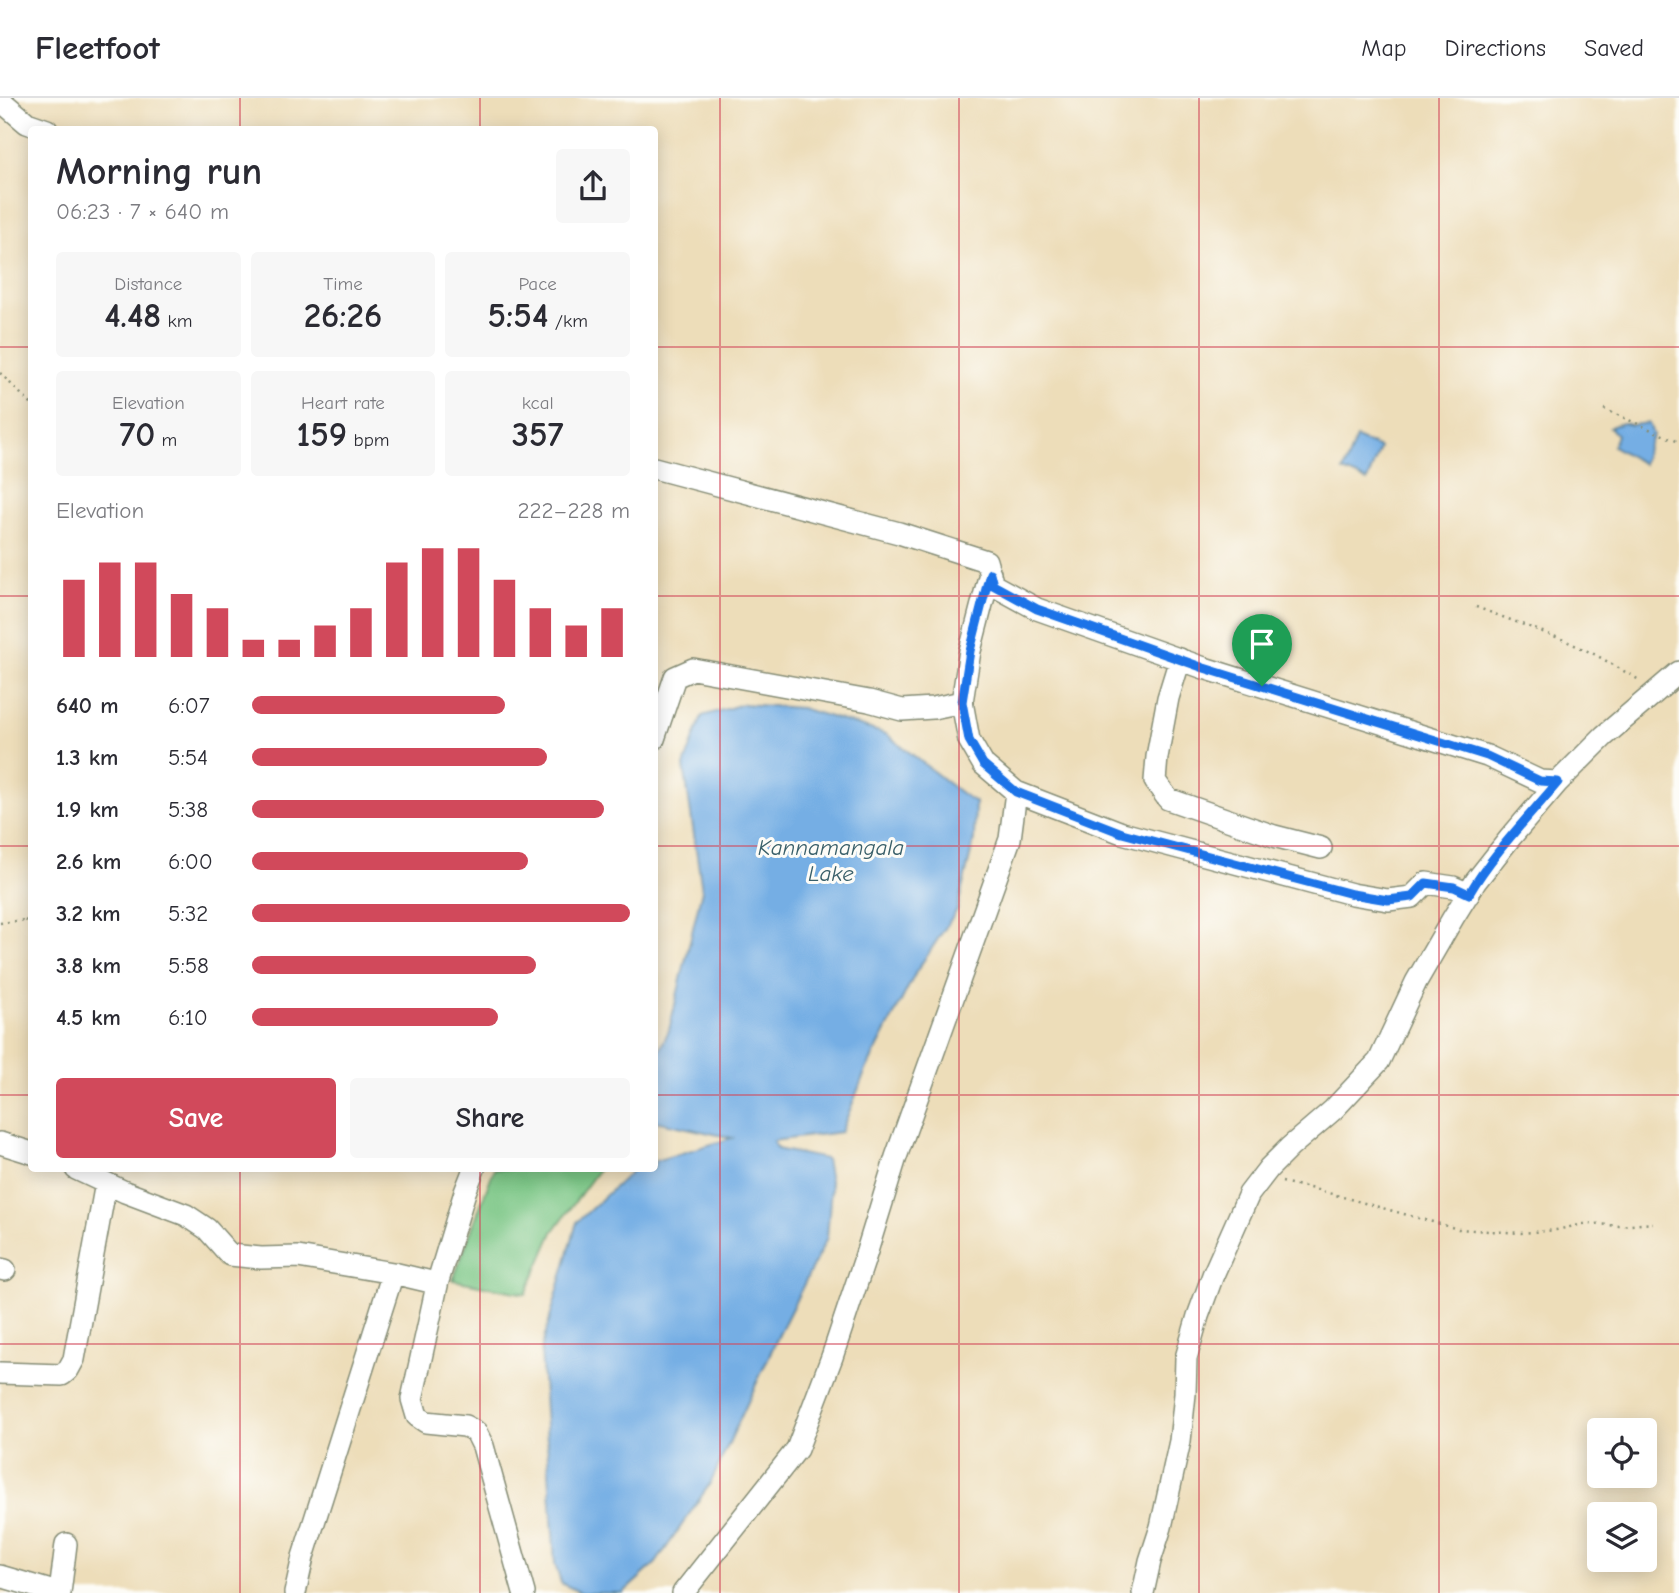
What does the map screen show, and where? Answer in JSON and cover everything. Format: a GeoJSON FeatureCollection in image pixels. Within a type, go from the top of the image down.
{"type":"FeatureCollection","features":[{"type":"Feature","properties":{"kind":"street"},"geometry":{"type":"LineString","coordinates":[[0,100],[27,123],[36,126]]}},
{"type":"Feature","properties":{"kind":"street"},"geometry":{"type":"LineString","coordinates":[[658,469],[953,549],[986,561],[993,585],[1037,609],[1180,659],[1487,756],[1540,781],[1558,782]]}},
{"type":"Feature","properties":{"kind":"street"},"geometry":{"type":"LineString","coordinates":[[990,573],[970,651],[962,702],[969,740],[983,764],[1016,792],[1122,833],[1352,894],[1388,900],[1412,897],[1426,883],[1454,887],[1469,894]]}},
{"type":"Feature","properties":{"kind":"street"},"geometry":{"type":"LineString","coordinates":[[1180,659],[1168,698],[1157,757],[1155,781],[1168,799],[1274,836],[1321,848]]}},
{"type":"Feature","properties":{"kind":"street"},"geometry":{"type":"LineString","coordinates":[[658,726],[675,677],[693,669],[857,698],[902,710],[933,708],[962,702]]}},
{"type":"Feature","properties":{"kind":"street"},"geometry":{"type":"LineString","coordinates":[[1143,1593],[1180,1441],[1186,1358],[1213,1275],[1249,1194],[1290,1147],[1333,1110],[1380,1061],[1416,982],[1476,881],[1510,838],[1558,782],[1604,736],[1679,672]]}},
{"type":"Feature","properties":{"kind":"street"},"geometry":{"type":"LineString","coordinates":[[683,1593],[797,1449],[852,1297],[895,1157],[1010,839],[1016,792]]}},
{"type":"Feature","properties":{"kind":"street"},"geometry":{"type":"LineString","coordinates":[[0,1143],[28,1152]]}},
{"type":"Feature","properties":{"kind":"street"},"geometry":{"type":"LineString","coordinates":[[82,1172],[125,1192],[186,1215],[207,1229],[230,1255],[298,1257],[431,1282],[438,1281]]}},
{"type":"Feature","properties":{"kind":"street"},"geometry":{"type":"LineString","coordinates":[[473,1172],[438,1281],[412,1399],[417,1416],[426,1422],[465,1426],[476,1432],[483,1446],[524,1593]]}},
{"type":"Feature","properties":{"kind":"street"},"geometry":{"type":"LineString","coordinates":[[0,1373],[62,1375],[68,1370],[74,1359],[106,1183]]}},
{"type":"Feature","properties":{"kind":"street"},"geometry":{"type":"LineString","coordinates":[[295,1593],[303,1557],[393,1273]]}},
{"type":"Feature","properties":{"kind":"street"},"geometry":{"type":"LineString","coordinates":[[0,1576],[59,1593],[66,1544]]}},
{"type":"Feature","properties":{"kind":"path"},"geometry":{"type":"LineString","coordinates":[[0,373],[28,401]]}},
{"type":"Feature","properties":{"kind":"path"},"geometry":{"type":"LineString","coordinates":[[1604,409],[1679,442]]}},
{"type":"Feature","properties":{"kind":"path"},"geometry":{"type":"LineString","coordinates":[[1476,607],[1563,640],[1660,689]]}},
{"type":"Feature","properties":{"kind":"path"},"geometry":{"type":"LineString","coordinates":[[0,923],[28,919]]}},
{"type":"Feature","properties":{"kind":"path"},"geometry":{"type":"LineString","coordinates":[[1262,1177],[1458,1229],[1521,1233],[1556,1230],[1588,1223],[1619,1226],[1653,1223]]}},
{"type":"Feature","properties":{"kind":"green space"},"geometry":{"type":"Polygon","coordinates":[[[493,1172],[597,1172],[553,1232],[526,1294],[453,1280],[493,1172]]]}},
{"type":"Feature","properties":{"kind":"water"},"geometry":{"type":"Polygon","coordinates":[[[1622,423],[1649,423],[1653,435],[1643,464],[1613,446],[1617,435],[1610,427],[1622,423]]]}},
{"type":"Feature","properties":{"kind":"water"},"geometry":{"type":"Polygon","coordinates":[[[1356,438],[1380,448],[1367,481],[1343,471],[1356,438]]]}},
{"type":"Feature","properties":{"kind":"water","name":"Kannamangala Lake"},"geometry":{"type":"Polygon","coordinates":[[[743,704],[801,708],[886,734],[975,802],[974,840],[957,910],[916,972],[866,1070],[841,1132],[773,1141],[777,1149],[826,1159],[831,1187],[827,1238],[711,1482],[656,1563],[623,1593],[581,1593],[561,1583],[555,1564],[541,1350],[577,1222],[631,1172],[658,1172],[658,1160],[732,1138],[658,1122],[658,1054],[669,1030],[702,890],[684,766],[702,716],[743,704]]]}},
{"type":"Feature","properties":{"kind":"route"},"geometry":{"type":"LineString","coordinates":[[990,573],[993,585],[1037,609],[1262,686],[1487,756],[1540,781],[1558,782],[1510,838],[1469,894],[1454,887],[1426,883],[1412,897],[1388,900],[1352,894],[1122,833],[1016,792],[983,764],[969,740],[962,702],[970,651],[990,573]]}}]}
